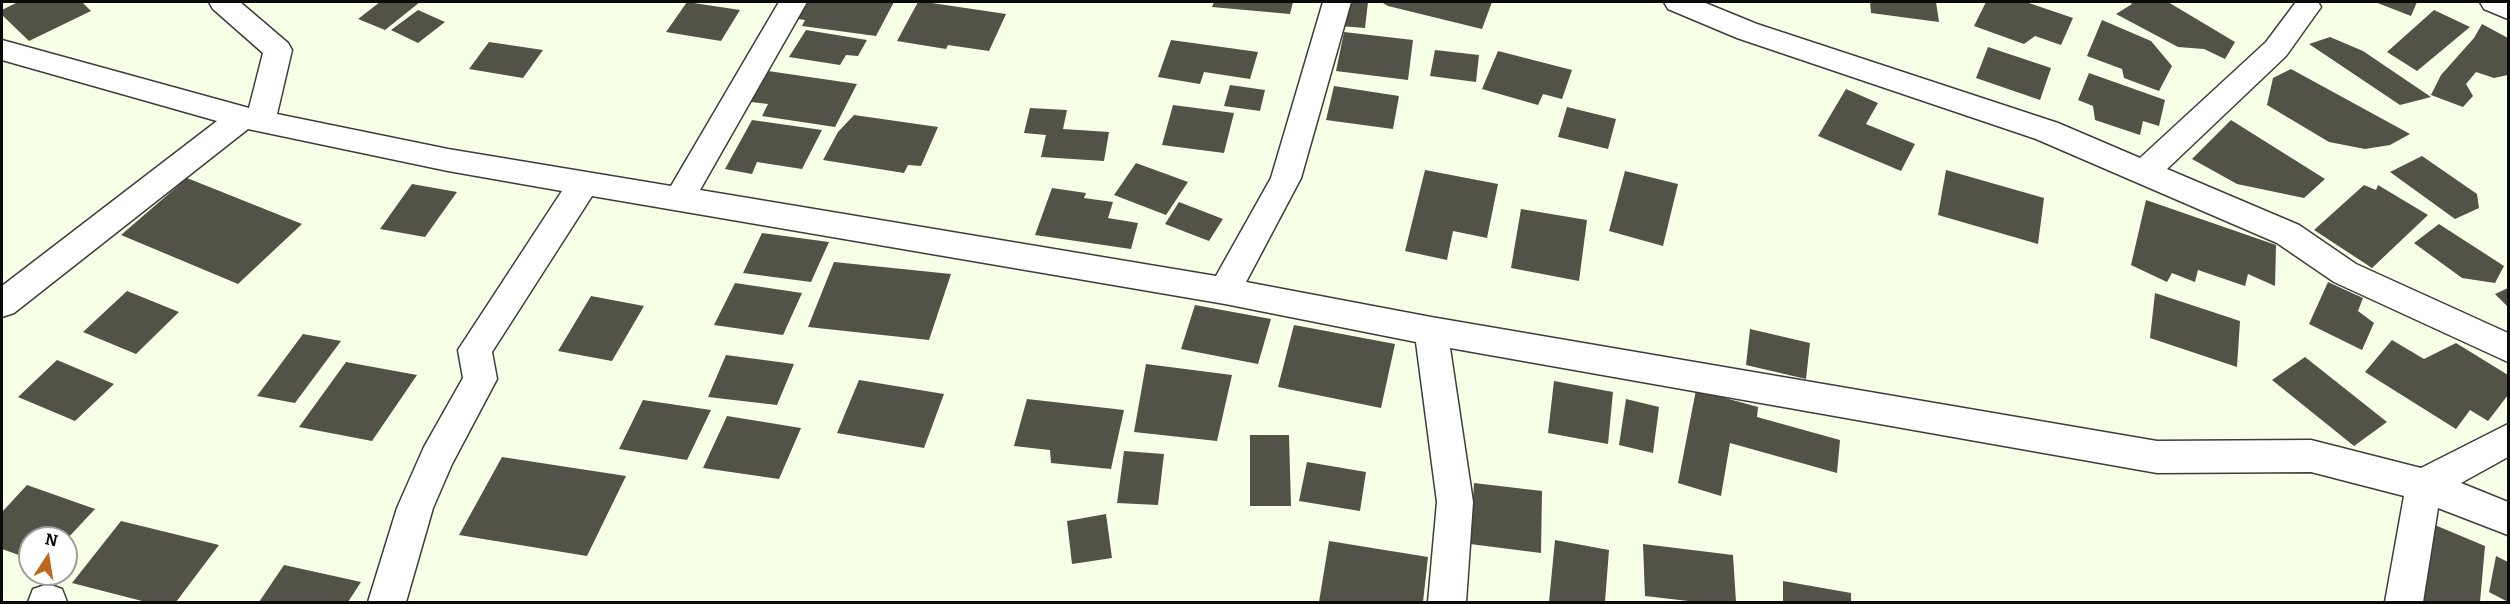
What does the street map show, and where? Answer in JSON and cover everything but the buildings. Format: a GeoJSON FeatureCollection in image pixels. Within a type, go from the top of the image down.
{"type":"FeatureCollection","features":[{"type":"Feature","properties":{"kind":"street"},"geometry":{"type":"LineString","coordinates":[[2,304],[252,119],[278,50],[223,2]]}},
{"type":"Feature","properties":{"kind":"street"},"geometry":{"type":"LineString","coordinates":[[680,199],[793,2]]}},
{"type":"Feature","properties":{"kind":"street"},"geometry":{"type":"LineString","coordinates":[[1225,291],[1286,178],[1337,2]]}},
{"type":"Feature","properties":{"kind":"street"},"geometry":{"type":"LineString","coordinates":[[1678,2],[1747,31],[2047,131],[2288,234],[2345,273],[2508,348]]}},
{"type":"Feature","properties":{"kind":"street"},"geometry":{"type":"LineString","coordinates":[[2494,2],[2508,10]]}},
{"type":"Feature","properties":{"kind":"street"},"geometry":{"type":"LineString","coordinates":[[2144,173],[2276,49],[2307,7]]}},
{"type":"Feature","properties":{"kind":"street"},"geometry":{"type":"LineString","coordinates":[[2,50],[252,119],[448,160],[1225,291],[1431,331],[2157,457],[2311,456],[2424,485],[2508,519]]}},
{"type":"Feature","properties":{"kind":"street"},"geometry":{"type":"LineString","coordinates":[[387,603],[415,508],[437,458],[480,380],[476,350],[584,183]]}},
{"type":"Feature","properties":{"kind":"street"},"geometry":{"type":"LineString","coordinates":[[1431,331],[1455,502],[1447,603]]}},
{"type":"Feature","properties":{"kind":"street"},"geometry":{"type":"LineString","coordinates":[[2424,485],[2508,439]]}},
{"type":"Feature","properties":{"kind":"street"},"geometry":{"type":"LineString","coordinates":[[2404,603],[2424,485]]}}]}
